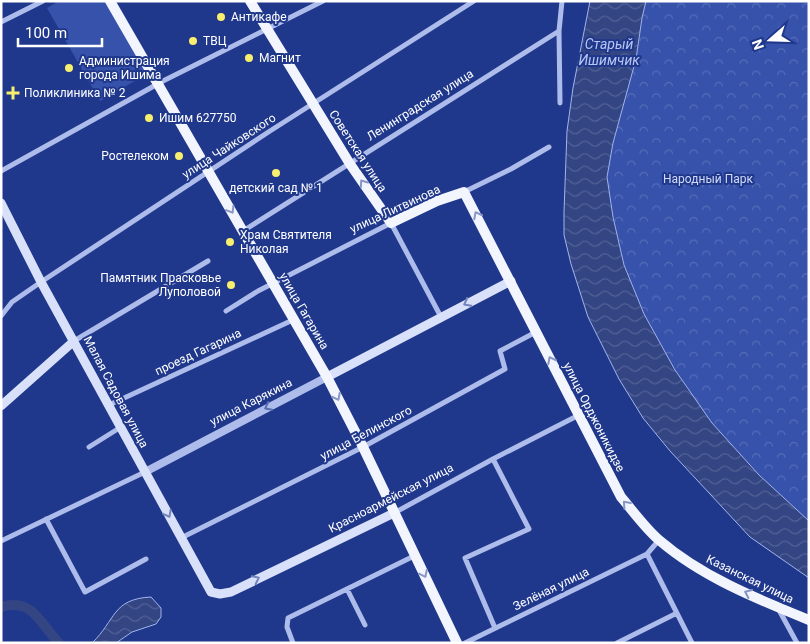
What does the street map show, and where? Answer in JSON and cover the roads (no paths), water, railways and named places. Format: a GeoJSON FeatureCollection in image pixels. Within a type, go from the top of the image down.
{"type":"FeatureCollection","features":[{"type":"Feature","properties":{"kind":"main road","name":"улица Гагарина"},"geometry":{"type":"LineString","coordinates":[[110,1],[327,377],[363,447],[457,643]]}},
{"type":"Feature","properties":{"kind":"main road","name":"Советская улица"},"geometry":{"type":"LineString","coordinates":[[250,1],[350,164],[391,223]]}},
{"type":"Feature","properties":{"kind":"main road","name":"улица Литвинова"},"geometry":{"type":"LineString","coordinates":[[391,223],[464,192]]}},
{"type":"Feature","properties":{"kind":"main road","name":"улица Орджоникидзе"},"geometry":{"type":"LineString","coordinates":[[464,192],[621,497],[659,540]]}},
{"type":"Feature","properties":{"kind":"main road","name":"Малая Садовая улица"},"geometry":{"type":"LineString","coordinates":[[1,203],[41,282],[211,592]]}},
{"type":"Feature","properties":{"kind":"main road","name":"улица Карякина"},"geometry":{"type":"LineString","coordinates":[[327,377],[510,281]]}},
{"type":"Feature","properties":{"kind":"main road"},"geometry":{"type":"LineString","coordinates":[[1,406],[74,341]]}},
{"type":"Feature","properties":{"kind":"main road","name":"Красноармейская улица"},"geometry":{"type":"LineString","coordinates":[[211,592],[220,594],[231,592],[394,513]]}},
{"type":"Feature","properties":{"kind":"main road","name":"Казанская улица"},"geometry":{"type":"LineString","coordinates":[[659,540],[703,572],[809,620]]}},
{"type":"Feature","properties":{"kind":"street"},"geometry":{"type":"LineString","coordinates":[[1,22],[43,1]]}},
{"type":"Feature","properties":{"kind":"street"},"geometry":{"type":"LineString","coordinates":[[1,171],[157,84],[323,1]]}},
{"type":"Feature","properties":{"kind":"street","name":"улица Чайковского"},"geometry":{"type":"LineString","coordinates":[[1,316],[12,302],[41,282],[208,171],[474,1]]}},
{"type":"Feature","properties":{"kind":"street"},"geometry":{"type":"LineString","coordinates":[[560,103],[559,31],[562,1]]}},
{"type":"Feature","properties":{"kind":"street","name":"Ленинградская улица"},"geometry":{"type":"LineString","coordinates":[[243,231],[559,31]]}},
{"type":"Feature","properties":{"kind":"street","name":"улица Литвинова"},"geometry":{"type":"LineString","coordinates":[[464,192],[511,169],[549,147]]}},
{"type":"Feature","properties":{"kind":"street","name":"улица Литвинова"},"geometry":{"type":"LineString","coordinates":[[226,310],[391,223]]}},
{"type":"Feature","properties":{"kind":"street","name":"Советская улица"},"geometry":{"type":"LineString","coordinates":[[391,223],[441,317]]}},
{"type":"Feature","properties":{"kind":"street"},"geometry":{"type":"LineString","coordinates":[[74,341],[208,261]]}},
{"type":"Feature","properties":{"kind":"street","name":"проезд Гагарина"},"geometry":{"type":"LineString","coordinates":[[110,405],[295,319]]}},
{"type":"Feature","properties":{"kind":"street","name":"улица Белинского"},"geometry":{"type":"LineString","coordinates":[[180,538],[363,447],[505,369],[500,351],[536,332]]}},
{"type":"Feature","properties":{"kind":"street","name":"улица Карякина"},"geometry":{"type":"LineString","coordinates":[[1,541],[144,472],[327,377]]}},
{"type":"Feature","properties":{"kind":"street","name":"Красноармейская улица"},"geometry":{"type":"LineString","coordinates":[[394,513],[579,415]]}},
{"type":"Feature","properties":{"kind":"street"},"geometry":{"type":"LineString","coordinates":[[89,447],[121,427]]}},
{"type":"Feature","properties":{"kind":"street"},"geometry":{"type":"LineString","coordinates":[[493,459],[530,528],[465,558],[495,628]]}},
{"type":"Feature","properties":{"kind":"street"},"geometry":{"type":"LineString","coordinates":[[46,519],[85,592],[146,559]]}},
{"type":"Feature","properties":{"kind":"street"},"geometry":{"type":"LineString","coordinates":[[659,540],[646,554],[692,643]]}},
{"type":"Feature","properties":{"kind":"street","name":"Зелёная улица"},"geometry":{"type":"LineString","coordinates":[[465,643],[646,554]]}},
{"type":"Feature","properties":{"kind":"street"},"geometry":{"type":"LineString","coordinates":[[293,643],[287,627],[288,618],[414,556]]}},
{"type":"Feature","properties":{"kind":"street"},"geometry":{"type":"LineString","coordinates":[[347,589],[365,625]]}},
{"type":"Feature","properties":{"kind":"street"},"geometry":{"type":"LineString","coordinates":[[777,607],[796,643]]}},
{"type":"Feature","properties":{"kind":"street"},"geometry":{"type":"LineString","coordinates":[[618,643],[677,613]]}},
{"type":"Feature","properties":{"kind":"water","name":"Старый Ишимчик"},"geometry":{"type":"Polygon","coordinates":[[[590,1],[646,1],[636,59],[613,143],[607,177],[613,217],[624,265],[644,314],[675,370],[712,423],[759,475],[809,521],[809,578],[750,537],[670,451],[643,418],[619,379],[588,317],[564,235],[564,212],[567,131],[573,88],[590,1]]]}},
{"type":"Feature","properties":{"kind":"water"},"geometry":{"type":"Polygon","coordinates":[[[151,597],[161,608],[161,617],[156,624],[132,632],[116,643],[92,643],[122,606],[138,599],[151,597]]]}},
{"type":"Feature","properties":{"kind":"waterway"},"geometry":{"type":"LineString","coordinates":[[1,607],[12,605],[28,609],[35,614],[59,643]]}},
{"type":"Feature","properties":{"kind":"place","name":"Антикафе"},"geometry":{"type":"Point","coordinates":[221,17]}},
{"type":"Feature","properties":{"kind":"place","name":"ТВЦ"},"geometry":{"type":"Point","coordinates":[193,41]}},
{"type":"Feature","properties":{"kind":"place","name":"Магнит"},"geometry":{"type":"Point","coordinates":[249,58]}},
{"type":"Feature","properties":{"kind":"place","name":"Администрация города Ишима"},"geometry":{"type":"Point","coordinates":[69,68]}},
{"type":"Feature","properties":{"kind":"place","name":"Поликлиника № 2"},"geometry":{"type":"Point","coordinates":[13,93]}},
{"type":"Feature","properties":{"kind":"place","name":"Ишим 627750"},"geometry":{"type":"Point","coordinates":[149,118]}},
{"type":"Feature","properties":{"kind":"place","name":"Ростелеком"},"geometry":{"type":"Point","coordinates":[179,156]}},
{"type":"Feature","properties":{"kind":"place","name":"детский сад № 1"},"geometry":{"type":"Point","coordinates":[276,173]}},
{"type":"Feature","properties":{"kind":"place","name":"Храм Святителя Николая"},"geometry":{"type":"Point","coordinates":[230,242]}},
{"type":"Feature","properties":{"kind":"place","name":"Памятник Прасковье Луполовой"},"geometry":{"type":"Point","coordinates":[231,285]}},
{"type":"Feature","properties":{"kind":"park label","name":"Народный Парк"},"geometry":{"type":"Point","coordinates":[708,179]}}]}
